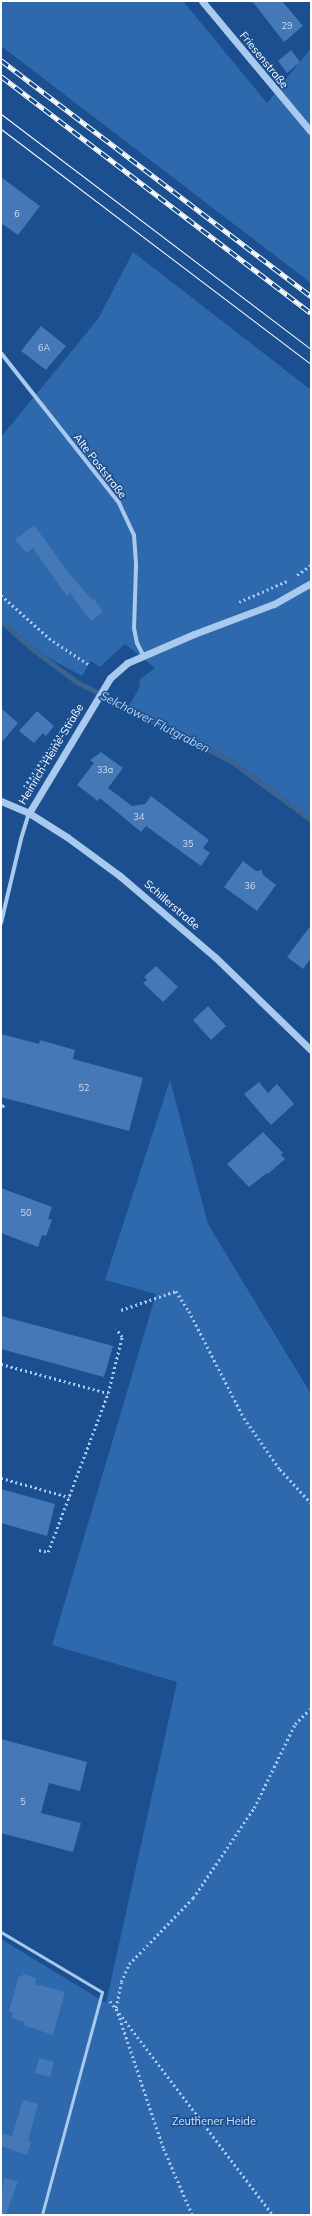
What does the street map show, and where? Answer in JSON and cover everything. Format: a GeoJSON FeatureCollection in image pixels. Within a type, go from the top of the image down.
{"type":"FeatureCollection","features":[{"type":"Feature","properties":{"kind":"street","name":"Friesenstraße"},"geometry":{"type":"LineString","coordinates":[[202,1],[311,132]]}},
{"type":"Feature","properties":{"kind":"street","name":"Alte Poststraße"},"geometry":{"type":"LineString","coordinates":[[1,354],[118,503],[134,536],[136,566],[134,628],[137,643],[143,655]]}},
{"type":"Feature","properties":{"kind":"street","name":"Heinrich-Heine-Straße"},"geometry":{"type":"LineString","coordinates":[[1,923],[20,838],[29,813],[110,678],[128,663],[143,655],[274,604],[311,583]]}},
{"type":"Feature","properties":{"kind":"street","name":"Schillerstraße"},"geometry":{"type":"LineString","coordinates":[[1,801],[29,813],[78,845],[139,890],[215,956],[311,1050]]}},
{"type":"Feature","properties":{"kind":"lane"},"geometry":{"type":"LineString","coordinates":[[1,1932],[102,1992],[42,2215]]}},
{"type":"Feature","properties":{"kind":"path"},"geometry":{"type":"LineString","coordinates":[[1,595],[49,638],[89,665]]}},
{"type":"Feature","properties":{"kind":"path"},"geometry":{"type":"LineString","coordinates":[[24,787],[73,712]]}},
{"type":"Feature","properties":{"kind":"path"},"geometry":{"type":"LineString","coordinates":[[121,1310],[176,1291],[189,1311],[244,1418],[280,1469],[311,1503]]}},
{"type":"Feature","properties":{"kind":"path"},"geometry":{"type":"LineString","coordinates":[[39,1550],[48,1552],[70,1497],[108,1392],[122,1337],[116,1330]]}},
{"type":"Feature","properties":{"kind":"path"},"geometry":{"type":"LineString","coordinates":[[1,1364],[108,1392]]}},
{"type":"Feature","properties":{"kind":"path"},"geometry":{"type":"LineString","coordinates":[[1,1478],[70,1497]]}},
{"type":"Feature","properties":{"kind":"path"},"geometry":{"type":"LineString","coordinates":[[192,2215],[163,2148],[116,2008],[120,1982],[129,1964],[192,1898],[254,1808],[296,1724],[311,1708]]}},
{"type":"Feature","properties":{"kind":"path"},"geometry":{"type":"LineString","coordinates":[[102,1992],[116,2008],[273,2215]]}},
{"type":"Feature","properties":{"kind":"green space"},"geometry":{"type":"Polygon","coordinates":[[[1,1],[183,1],[267,103],[311,48],[311,283],[1,46],[1,1]]]}},
{"type":"Feature","properties":{"kind":"green space"},"geometry":{"type":"Polygon","coordinates":[[[133,252],[311,390],[311,819],[257,777],[129,706],[139,688],[140,679],[155,668],[125,644],[100,667],[91,661],[82,676],[49,658],[1,623],[1,437],[98,319],[133,252]]]}},
{"type":"Feature","properties":{"kind":"green space","name":"Zeuthener Heide"},"geometry":{"type":"Polygon","coordinates":[[[170,1080],[208,1224],[311,1394],[311,2215],[1,2215],[1,1939],[106,2003],[177,1682],[52,1645],[156,1294],[105,1280],[170,1080]]]}},
{"type":"Feature","properties":{"kind":"building"},"geometry":{"type":"Polygon","coordinates":[[[252,1],[282,1],[303,26],[284,42],[252,1]]]}},
{"type":"Feature","properties":{"kind":"building"},"geometry":{"type":"Polygon","coordinates":[[[291,50],[300,62],[287,73],[278,61],[291,50]]]}},
{"type":"Feature","properties":{"kind":"building"},"geometry":{"type":"Polygon","coordinates":[[[1,177],[40,206],[18,235],[1,223],[1,177]]]}},
{"type":"Feature","properties":{"kind":"building"},"geometry":{"type":"Polygon","coordinates":[[[41,326],[66,346],[46,370],[21,351],[41,326]]]}},
{"type":"Feature","properties":{"kind":"building"},"geometry":{"type":"Polygon","coordinates":[[[34,525],[68,572],[92,600],[94,599],[103,612],[91,621],[70,593],[67,596],[33,548],[27,553],[15,540],[34,525]]]}},
{"type":"Feature","properties":{"kind":"building"},"geometry":{"type":"Polygon","coordinates":[[[1,708],[18,723],[1,743],[1,708]]]}},
{"type":"Feature","properties":{"kind":"building"},"geometry":{"type":"Polygon","coordinates":[[[37,711],[54,726],[46,736],[43,733],[34,743],[19,731],[37,711]]]}},
{"type":"Feature","properties":{"kind":"building"},"geometry":{"type":"Polygon","coordinates":[[[101,752],[123,768],[108,788],[132,806],[145,804],[151,796],[209,840],[203,848],[210,853],[201,866],[146,826],[141,832],[100,798],[98,801],[77,785],[94,763],[90,760],[101,752]]]}},
{"type":"Feature","properties":{"kind":"building"},"geometry":{"type":"Polygon","coordinates":[[[243,861],[256,871],[262,870],[263,875],[276,885],[257,911],[224,887],[243,861]]]}},
{"type":"Feature","properties":{"kind":"building"},"geometry":{"type":"Polygon","coordinates":[[[311,925],[311,958],[303,969],[287,957],[311,925]]]}},
{"type":"Feature","properties":{"kind":"building"},"geometry":{"type":"Polygon","coordinates":[[[156,966],[178,987],[163,1002],[143,983],[147,980],[144,977],[156,966]]]}},
{"type":"Feature","properties":{"kind":"building"},"geometry":{"type":"Polygon","coordinates":[[[208,1006],[226,1026],[211,1040],[193,1020],[208,1006]]]}},
{"type":"Feature","properties":{"kind":"building"},"geometry":{"type":"Polygon","coordinates":[[[1,1034],[39,1044],[40,1040],[75,1050],[73,1059],[143,1078],[129,1131],[1,1097],[1,1034]]]}},
{"type":"Feature","properties":{"kind":"building"},"geometry":{"type":"Polygon","coordinates":[[[259,1082],[268,1093],[277,1084],[294,1104],[271,1125],[244,1094],[259,1082]]]}},
{"type":"Feature","properties":{"kind":"building"},"geometry":{"type":"Polygon","coordinates":[[[263,1132],[283,1153],[281,1155],[285,1159],[268,1174],[267,1173],[249,1187],[227,1164],[263,1132]]]}},
{"type":"Feature","properties":{"kind":"building"},"geometry":{"type":"Polygon","coordinates":[[[1,1188],[52,1207],[48,1219],[52,1220],[46,1236],[42,1235],[38,1247],[1,1233],[1,1188]]]}},
{"type":"Feature","properties":{"kind":"building"},"geometry":{"type":"Polygon","coordinates":[[[1,1316],[113,1346],[104,1377],[1,1349],[1,1316]]]}},
{"type":"Feature","properties":{"kind":"building"},"geometry":{"type":"Polygon","coordinates":[[[1,1489],[55,1504],[47,1536],[1,1523],[1,1489]]]}},
{"type":"Feature","properties":{"kind":"building"},"geometry":{"type":"Polygon","coordinates":[[[1,1739],[87,1762],[80,1791],[49,1783],[41,1813],[81,1823],[73,1852],[1,1833],[1,1739]]]}},
{"type":"Feature","properties":{"kind":"building"},"geometry":{"type":"Polygon","coordinates":[[[23,1974],[36,1978],[35,1984],[65,1992],[53,2035],[23,2025],[24,2022],[12,2018],[13,2013],[9,2011],[19,1976],[22,1977],[23,1974]]]}},
{"type":"Feature","properties":{"kind":"building"},"geometry":{"type":"Polygon","coordinates":[[[39,2058],[54,2062],[50,2077],[35,2073],[39,2058]]]}},
{"type":"Feature","properties":{"kind":"building"},"geometry":{"type":"Polygon","coordinates":[[[23,2100],[38,2104],[28,2141],[31,2142],[27,2155],[1,2146],[1,2133],[12,2136],[23,2100]]]}},
{"type":"Feature","properties":{"kind":"building"},"geometry":{"type":"Polygon","coordinates":[[[4,2178],[18,2181],[6,2215],[1,2215],[1,2195],[4,2178]]]}},
{"type":"Feature","properties":{"kind":"waterway","name":"Selchower Flutgraben"},"geometry":{"type":"LineString","coordinates":[[1,621],[31,648],[77,682],[231,761],[311,820]]}},
{"type":"Feature","properties":{"kind":"tram line"},"geometry":{"type":"LineString","coordinates":[[1,114],[311,349]]}},
{"type":"Feature","properties":{"kind":"tram line"},"geometry":{"type":"LineString","coordinates":[[1,129],[311,364]]}},
{"type":"Feature","properties":{"kind":"railway"},"geometry":{"type":"LineString","coordinates":[[1,60],[311,296]]}},
{"type":"Feature","properties":{"kind":"railway"},"geometry":{"type":"LineString","coordinates":[[1,76],[311,313]]}}]}
